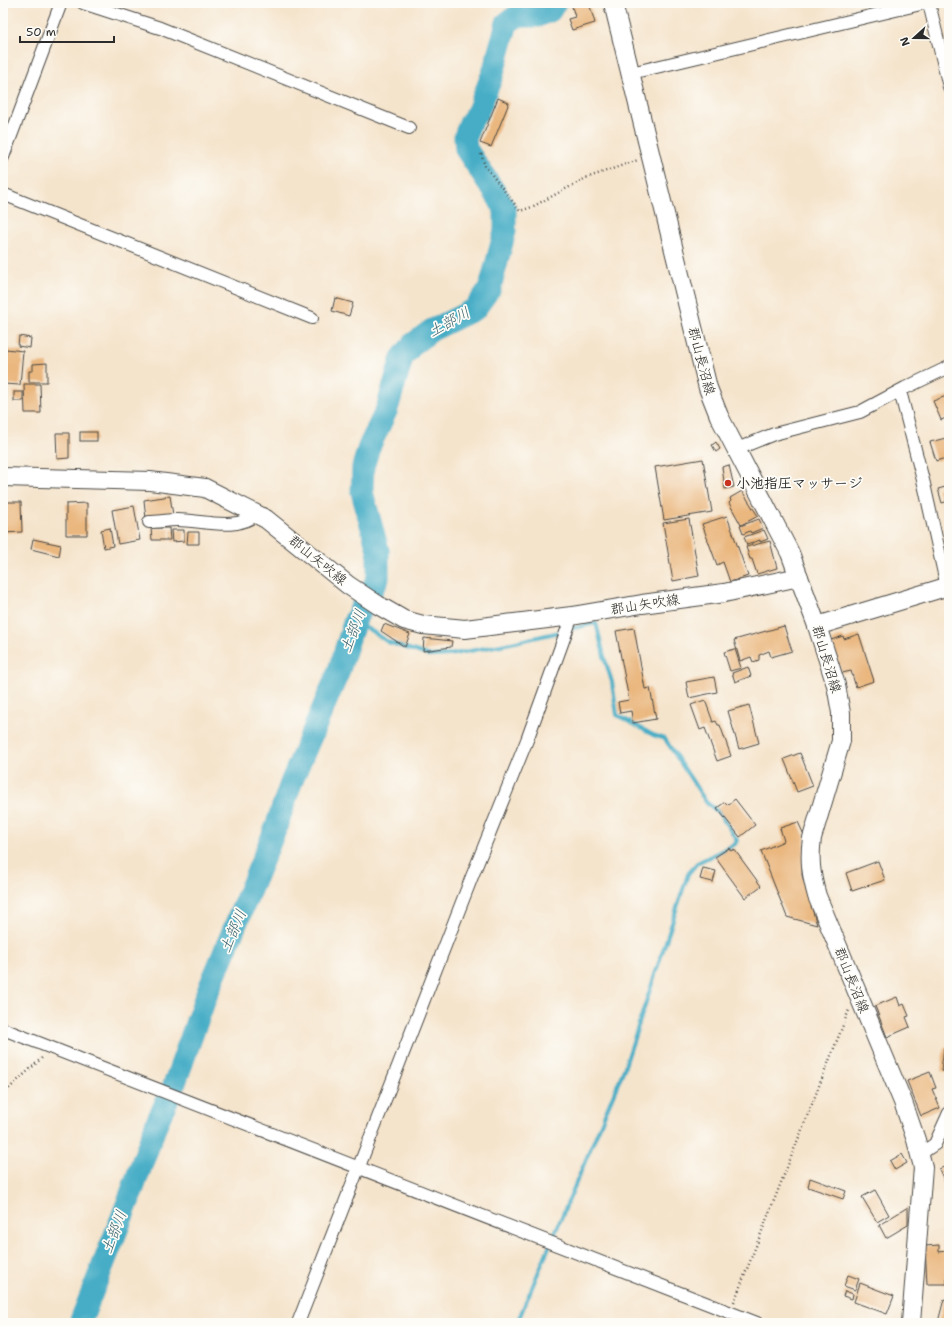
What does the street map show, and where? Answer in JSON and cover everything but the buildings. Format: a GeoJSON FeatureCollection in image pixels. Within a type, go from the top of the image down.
{"type":"FeatureCollection","features":[{"type":"Feature","properties":{"kind":"main road","name":"郡山長沼線"},"geometry":{"type":"LineString","coordinates":[[613,3],[652,156],[708,388],[719,416],[790,553],[818,626],[836,685],[843,728],[839,751],[812,838],[810,871],[817,896],[903,1102],[923,1167],[911,1323]]}},
{"type":"Feature","properties":{"kind":"main road","name":"郡山矢吹線"},"geometry":{"type":"LineString","coordinates":[[3,477],[19,479],[150,480],[205,488],[266,519],[348,585],[378,605],[404,620],[422,625],[465,629],[572,616],[642,604],[724,593],[800,577]]}},
{"type":"Feature","properties":{"kind":"main road"},"geometry":{"type":"LineString","coordinates":[[818,626],[948,587]]}},
{"type":"Feature","properties":{"kind":"street"},"geometry":{"type":"LineString","coordinates":[[3,157],[61,3]]}},
{"type":"Feature","properties":{"kind":"street"},"geometry":{"type":"LineString","coordinates":[[83,3],[160,28],[409,128]]}},
{"type":"Feature","properties":{"kind":"street"},"geometry":{"type":"LineString","coordinates":[[631,72],[925,3]]}},
{"type":"Feature","properties":{"kind":"street"},"geometry":{"type":"LineString","coordinates":[[929,3],[949,87]]}},
{"type":"Feature","properties":{"kind":"street"},"geometry":{"type":"LineString","coordinates":[[3,194],[312,318]]}},
{"type":"Feature","properties":{"kind":"street"},"geometry":{"type":"LineString","coordinates":[[737,449],[774,434],[860,412],[949,367]]}},
{"type":"Feature","properties":{"kind":"street"},"geometry":{"type":"LineString","coordinates":[[900,391],[948,587]]}},
{"type":"Feature","properties":{"kind":"street"},"geometry":{"type":"LineString","coordinates":[[149,522],[177,520],[226,524],[251,519],[257,514]]}},
{"type":"Feature","properties":{"kind":"street"},"geometry":{"type":"LineString","coordinates":[[298,1323],[439,965],[471,879],[527,740],[572,616]]}},
{"type":"Feature","properties":{"kind":"street"},"geometry":{"type":"LineString","coordinates":[[3,1029],[150,1085],[650,1282],[730,1311],[757,1323]]}},
{"type":"Feature","properties":{"kind":"street"},"geometry":{"type":"LineString","coordinates":[[920,1154],[935,1144],[949,1113]]}},
{"type":"Feature","properties":{"kind":"path"},"geometry":{"type":"LineString","coordinates":[[481,154],[485,166],[520,211],[532,207],[586,178],[652,156]]}},
{"type":"Feature","properties":{"kind":"path"},"geometry":{"type":"LineString","coordinates":[[730,1311],[797,1145],[837,1038],[850,1007],[858,996]]}},
{"type":"Feature","properties":{"kind":"path"},"geometry":{"type":"LineString","coordinates":[[3,1094],[42,1059],[50,1048]]}},
{"type":"Feature","properties":{"kind":"waterway","name":"土部川"},"geometry":{"type":"LineString","coordinates":[[80,1323],[128,1202],[157,1122],[173,1088],[206,996],[275,830],[291,783],[338,673],[355,620],[378,578],[378,550],[362,492],[363,467],[369,447],[387,409],[402,358],[413,344],[432,330],[475,309],[490,288],[505,231],[505,210],[466,149],[465,137],[469,125],[478,111],[493,73],[507,23],[517,16],[538,16],[550,11],[555,3]]}},
{"type":"Feature","properties":{"kind":"waterway"},"geometry":{"type":"LineString","coordinates":[[355,620],[388,642],[430,656],[449,655],[564,631]]}},
{"type":"Feature","properties":{"kind":"waterway"},"geometry":{"type":"LineString","coordinates":[[517,1323],[624,1069],[688,874],[697,863],[735,844],[737,840],[718,812],[706,802],[665,739],[653,735],[617,715],[612,682],[596,623],[570,629]]}},
{"type":"Feature","properties":{"kind":"place","name":"小池指圧マッサージ"},"geometry":{"type":"Point","coordinates":[728,483]}}]}
